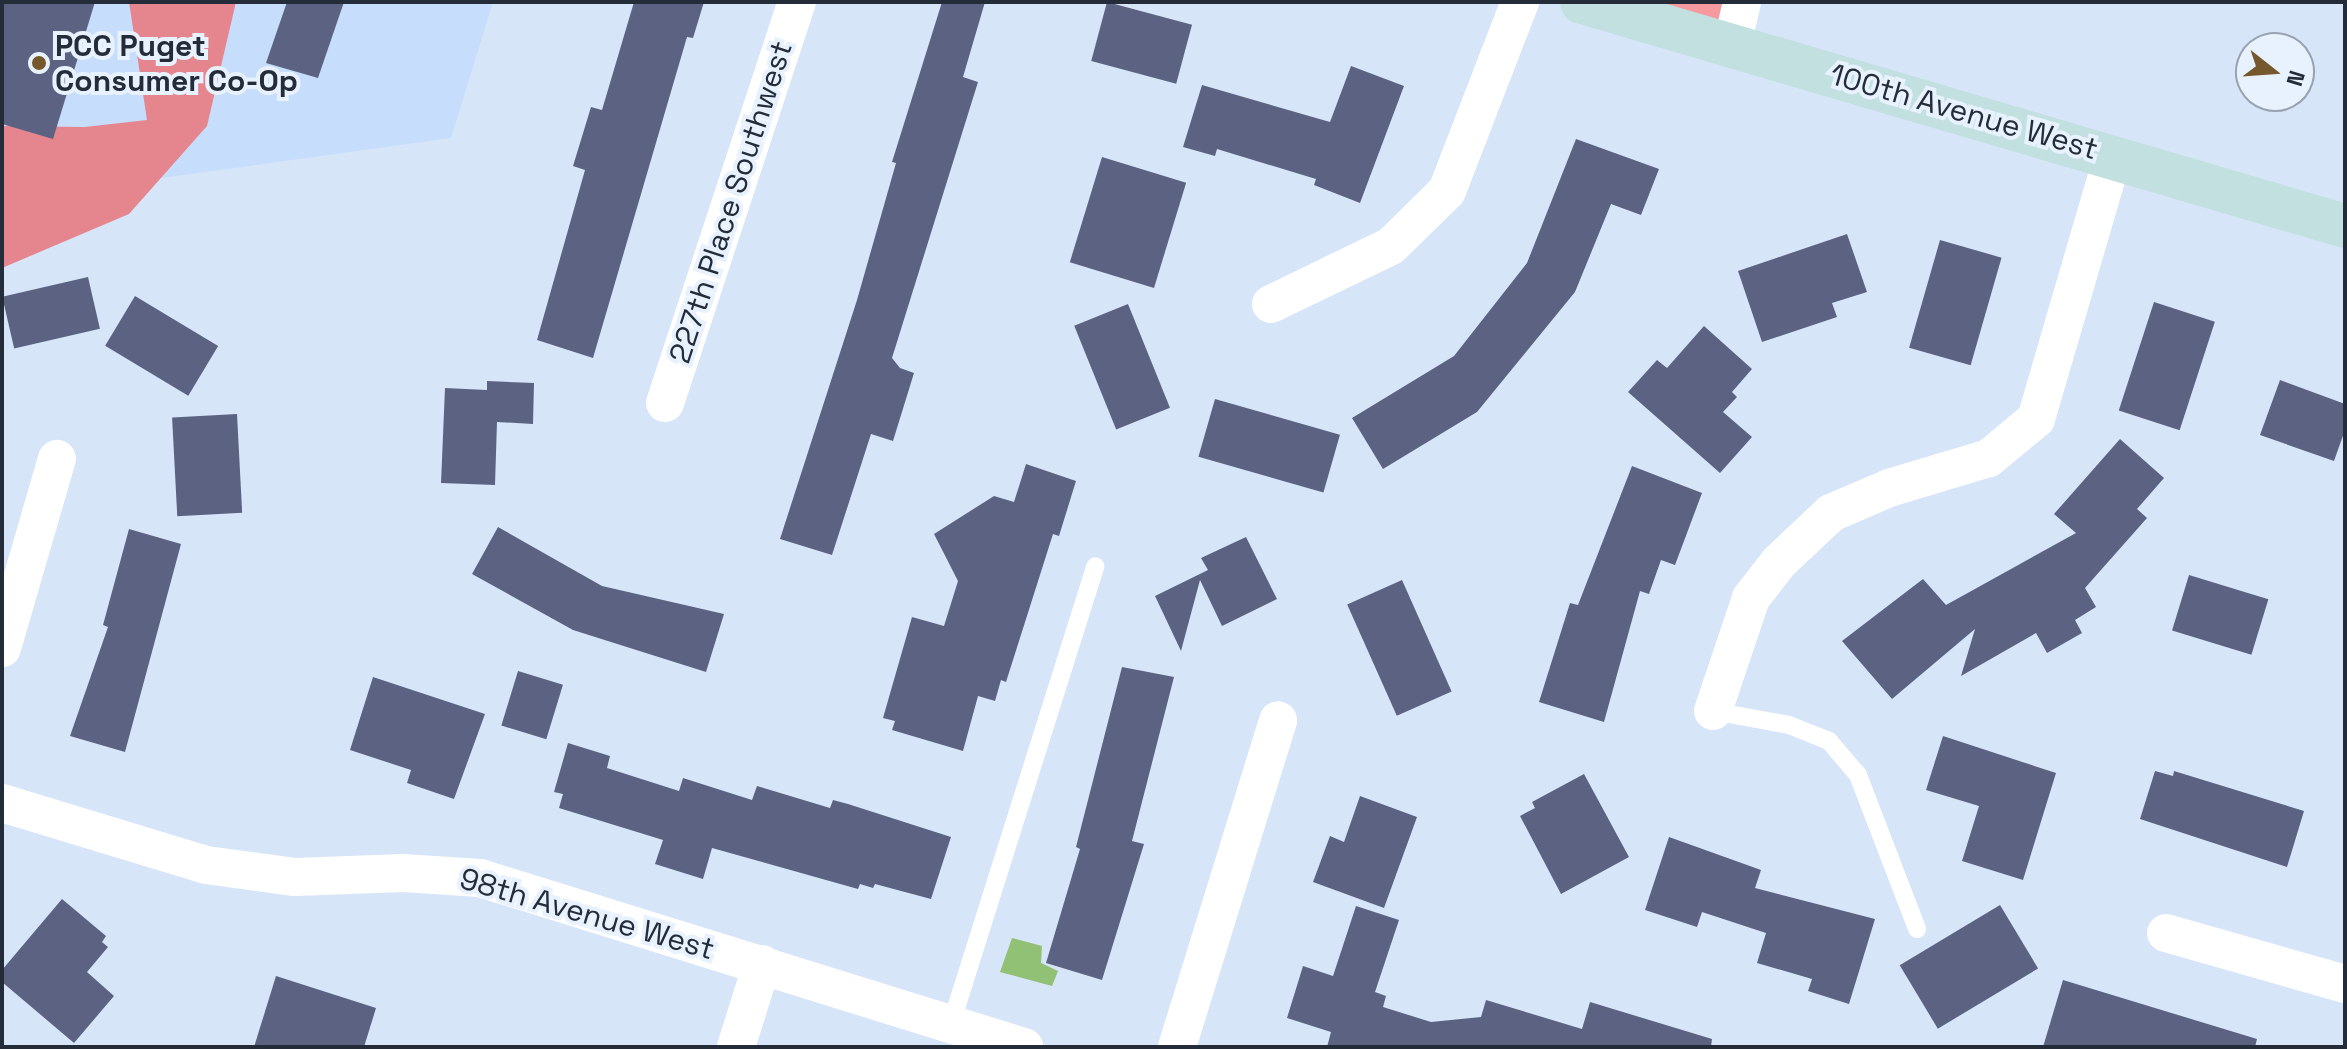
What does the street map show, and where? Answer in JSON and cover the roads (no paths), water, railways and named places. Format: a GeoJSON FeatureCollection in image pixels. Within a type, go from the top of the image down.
{"type":"FeatureCollection","features":[{"type":"Feature","properties":{"kind":"main road","name":"100th Avenue West"},"geometry":{"type":"LineString","coordinates":[[1582,2],[2345,226]]}},
{"type":"Feature","properties":{"kind":"street","name":"227th Place Southwest"},"geometry":{"type":"LineString","coordinates":[[665,403],[797,2]]}},
{"type":"Feature","properties":{"kind":"street"},"geometry":{"type":"LineString","coordinates":[[1271,304],[1391,246],[1447,191],[1520,2]]}},
{"type":"Feature","properties":{"kind":"street"},"geometry":{"type":"LineString","coordinates":[[1732,45],[1742,2]]}},
{"type":"Feature","properties":{"kind":"street"},"geometry":{"type":"LineString","coordinates":[[1713,711],[1751,598],[1779,562],[1820,523],[1889,488],[1989,458],[2036,419],[2113,156]]}},
{"type":"Feature","properties":{"kind":"street"},"geometry":{"type":"LineString","coordinates":[[2,648],[57,459]]}},
{"type":"Feature","properties":{"kind":"street"},"geometry":{"type":"LineString","coordinates":[[1177,1047],[1278,720]]}},
{"type":"Feature","properties":{"kind":"street","name":"98th Avenue West"},"geometry":{"type":"LineString","coordinates":[[2,803],[206,865],[295,877],[403,873],[480,878],[1024,1047]]}},
{"type":"Feature","properties":{"kind":"street"},"geometry":{"type":"LineString","coordinates":[[2166,933],[2345,984]]}},
{"type":"Feature","properties":{"kind":"street"},"geometry":{"type":"LineString","coordinates":[[736,1047],[762,964]]}},
{"type":"Feature","properties":{"kind":"lane"},"geometry":{"type":"LineString","coordinates":[[951,1024],[1095,566]]}},
{"type":"Feature","properties":{"kind":"lane"},"geometry":{"type":"LineString","coordinates":[[1713,711],[1789,725],[1829,741],[1858,775],[1917,929]]}},
{"type":"Feature","properties":{"kind":"place","name":"PCC Puget Consumer Co-Op"},"geometry":{"type":"Point","coordinates":[39,63]}}]}
